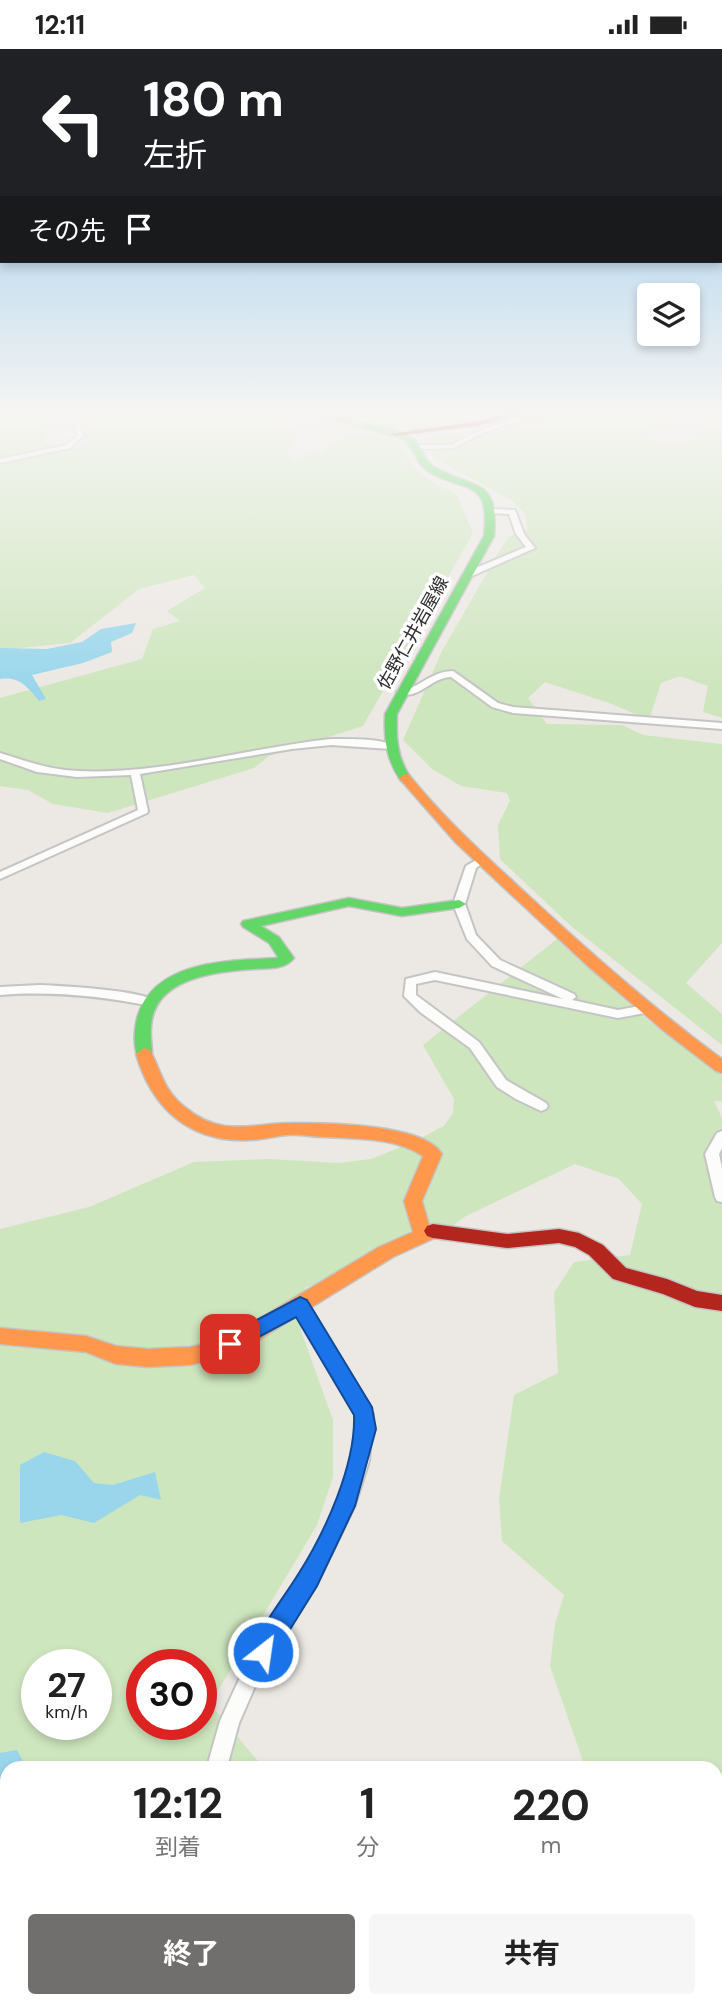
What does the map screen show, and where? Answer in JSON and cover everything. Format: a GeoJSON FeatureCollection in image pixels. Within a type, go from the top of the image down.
{"type":"FeatureCollection","features":[{"type":"Feature","properties":{"kind":"main road"},"geometry":{"type":"LineString","coordinates":[[493,504],[495,511]]}},
{"type":"Feature","properties":{"kind":"main road","name":"佐野仁井岩屋線"},"geometry":{"type":"LineString","coordinates":[[495,511],[489,536],[391,714],[390,746],[397,768],[420,801],[645,1009],[722,1067]]}},
{"type":"Feature","properties":{"kind":"main road"},"geometry":{"type":"LineString","coordinates":[[423,1234],[413,1201],[433,1154],[424,1146],[375,1131],[291,1129],[248,1134],[217,1132],[183,1119],[168,1106],[155,1087],[143,1051],[142,1025],[151,1002],[162,988],[200,968],[279,963],[287,958],[274,940],[248,924],[349,902],[402,912],[459,904]]}},
{"type":"Feature","properties":{"kind":"main road"},"geometry":{"type":"LineString","coordinates":[[0,1336],[86,1343],[116,1355],[190,1356],[215,1350],[246,1337],[386,1252],[430,1231],[507,1241],[559,1236],[579,1240],[596,1250],[620,1274],[667,1287],[695,1299],[722,1303]]}},
{"type":"Feature","properties":{"kind":"street"},"geometry":{"type":"LineString","coordinates":[[469,574],[531,548],[520,534],[512,512],[495,511]]}},
{"type":"Feature","properties":{"kind":"street"},"geometry":{"type":"LineString","coordinates":[[401,692],[411,692],[443,674],[453,674],[495,705],[513,710],[722,726]]}},
{"type":"Feature","properties":{"kind":"street"},"geometry":{"type":"LineString","coordinates":[[0,756],[25,765],[81,776],[135,771],[334,741],[390,746]]}},
{"type":"Feature","properties":{"kind":"street"},"geometry":{"type":"LineString","coordinates":[[0,876],[143,811],[135,771]]}},
{"type":"Feature","properties":{"kind":"street"},"geometry":{"type":"LineString","coordinates":[[483,859],[471,866],[459,904],[471,936],[496,963],[589,1006]]}},
{"type":"Feature","properties":{"kind":"street"},"geometry":{"type":"LineString","coordinates":[[541,1106],[506,1088],[492,1074],[485,1055],[470,1041],[423,1010],[410,996],[410,982],[435,975],[618,1014],[645,1009]]}},
{"type":"Feature","properties":{"kind":"street"},"geometry":{"type":"LineString","coordinates":[[0,991],[47,987],[84,989],[151,1002]]}},
{"type":"Feature","properties":{"kind":"street"},"geometry":{"type":"LineString","coordinates":[[722,1136],[712,1154],[722,1197]]}},
{"type":"Feature","properties":{"kind":"street"},"geometry":{"type":"LineString","coordinates":[[219,1761],[237,1699],[276,1629],[309,1578],[348,1499],[365,1429],[365,1414],[300,1305]]}},
{"type":"Feature","properties":{"kind":"green space"},"geometry":{"type":"Polygon","coordinates":[[[0,504],[461,504],[473,533],[363,726],[269,756],[254,768],[108,813],[53,804],[28,790],[0,786],[0,698],[142,659],[153,629],[180,621],[167,611],[205,588],[194,575],[139,589],[70,643],[0,650],[0,504]]]}},
{"type":"Feature","properties":{"kind":"green space"},"geometry":{"type":"Polygon","coordinates":[[[516,504],[722,504],[722,718],[703,712],[708,686],[680,676],[661,683],[649,720],[612,704],[545,682],[528,698],[547,724],[622,725],[643,735],[722,744],[722,943],[686,983],[722,1014],[722,1045],[571,926],[500,859],[498,825],[510,801],[507,793],[461,786],[432,769],[403,740],[442,651],[500,550],[509,537],[527,529],[525,513],[516,504]]]}},
{"type":"Feature","properties":{"kind":"green space"},"geometry":{"type":"Polygon","coordinates":[[[557,939],[645,1018],[722,1075],[722,1101],[714,1101],[722,1118],[722,1761],[583,1761],[550,1666],[555,1624],[564,1595],[502,1541],[499,1499],[514,1395],[558,1373],[554,1293],[574,1262],[630,1255],[642,1204],[619,1179],[575,1164],[466,1216],[433,1240],[305,1288],[301,1331],[333,1420],[333,1477],[317,1525],[217,1692],[217,1649],[126,1649],[126,1740],[217,1740],[217,1712],[259,1761],[0,1761],[0,1229],[89,1207],[194,1162],[269,1159],[339,1163],[371,1159],[444,1126],[453,1113],[454,1099],[423,1045],[557,939]]]}},
{"type":"Feature","properties":{"kind":"water"},"geometry":{"type":"Polygon","coordinates":[[[136,623],[132,633],[111,642],[112,652],[83,663],[32,675],[46,699],[39,701],[18,681],[0,679],[0,648],[47,649],[82,642],[101,629],[136,623]]]}},
{"type":"Feature","properties":{"kind":"water"},"geometry":{"type":"Polygon","coordinates":[[[44,1452],[75,1461],[94,1483],[113,1485],[155,1472],[161,1500],[140,1495],[94,1523],[61,1515],[20,1523],[20,1465],[44,1452]]]}},
{"type":"Feature","properties":{"kind":"water"},"geometry":{"type":"Polygon","coordinates":[[[17,1750],[23,1761],[0,1761],[0,1753],[17,1750]]]}},
{"type":"Feature","properties":{"kind":"traffic: fast"},"geometry":{"type":"LineString","coordinates":[[405,778],[393,755],[391,714],[489,536],[491,512],[489,504]]}},
{"type":"Feature","properties":{"kind":"traffic: fast"},"geometry":{"type":"LineString","coordinates":[[144,1054],[143,1025],[150,1003],[164,987],[183,977],[206,970],[279,963],[287,958],[274,940],[248,924],[349,902],[402,912],[459,904]]}},
{"type":"Feature","properties":{"kind":"traffic: slow"},"geometry":{"type":"LineString","coordinates":[[405,778],[461,840],[570,942],[644,1007],[722,1067]]}},
{"type":"Feature","properties":{"kind":"traffic: slow"},"geometry":{"type":"LineString","coordinates":[[144,1054],[150,1072],[168,1103],[181,1114],[213,1130],[231,1134],[282,1129],[371,1133],[396,1137],[421,1146],[433,1154],[413,1201],[423,1234]]}},
{"type":"Feature","properties":{"kind":"traffic: slow"},"geometry":{"type":"LineString","coordinates":[[0,1336],[86,1344],[116,1355],[148,1358],[190,1356],[215,1350],[246,1337],[386,1252],[433,1231]]}},
{"type":"Feature","properties":{"kind":"traffic: jam"},"geometry":{"type":"LineString","coordinates":[[433,1231],[507,1241],[559,1236],[579,1240],[596,1250],[620,1274],[667,1287],[695,1299],[722,1303]]}},
{"type":"Feature","properties":{"kind":"route"},"geometry":{"type":"LineString","coordinates":[[230,1344],[300,1305],[365,1414],[365,1429],[348,1499],[309,1578],[263,1652]]}}]}
